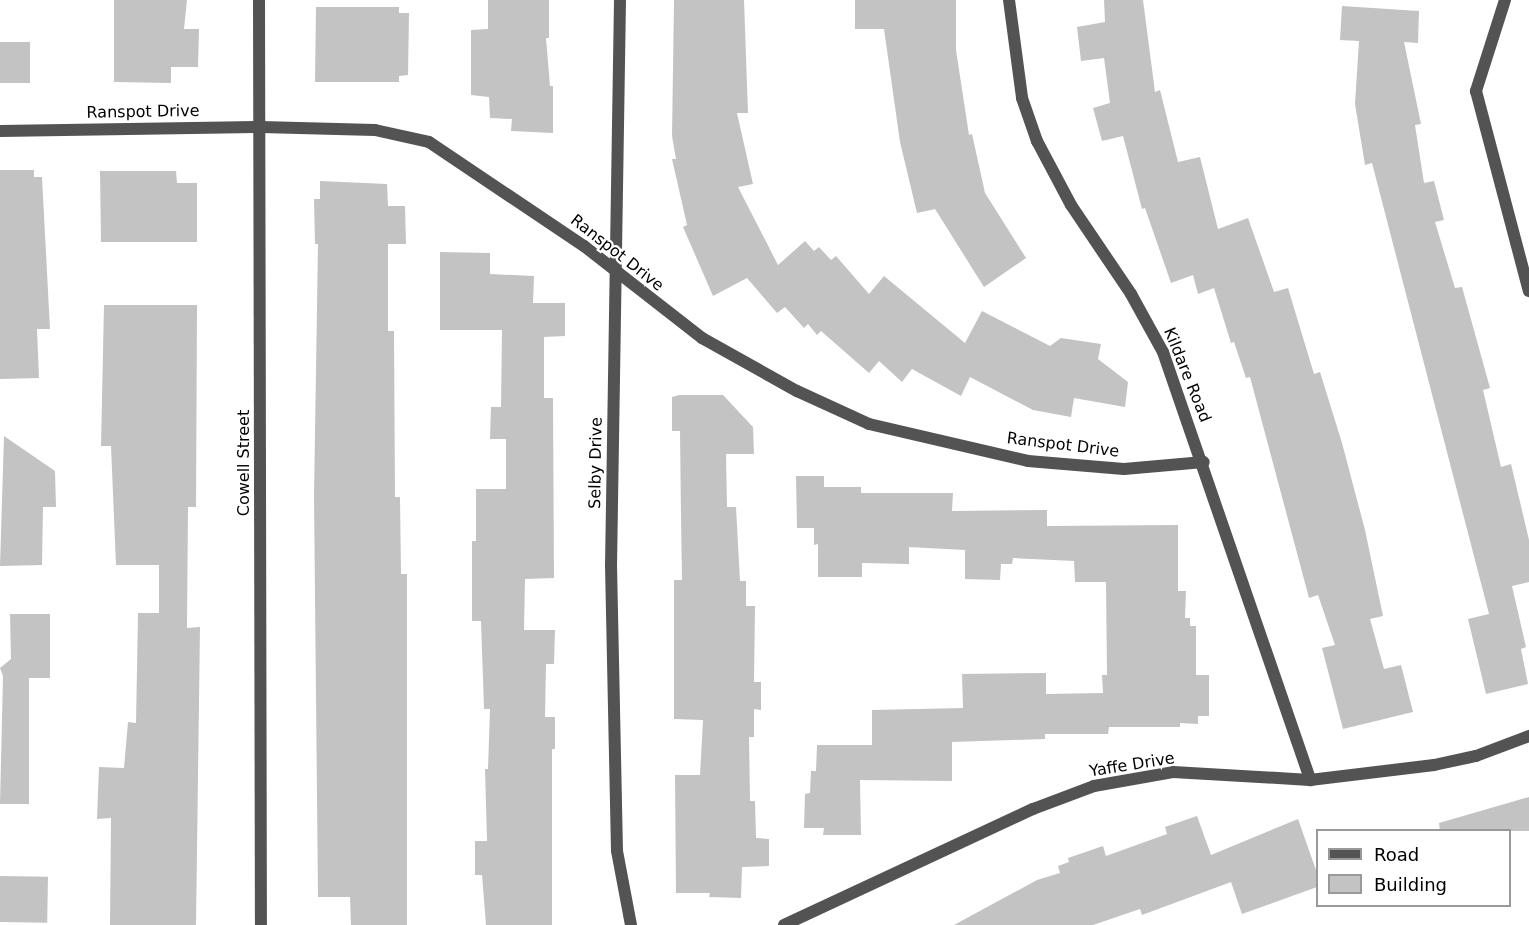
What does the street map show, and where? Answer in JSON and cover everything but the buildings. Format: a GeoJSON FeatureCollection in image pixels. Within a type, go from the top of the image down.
{"type":"FeatureCollection","features":[{"type":"Feature","properties":{"kind":"street","name":"Cowell Street"},"geometry":{"type":"LineString","coordinates":[[259,0],[261,925]]}},
{"type":"Feature","properties":{"kind":"street","name":"Selby Drive"},"geometry":{"type":"LineString","coordinates":[[620,0],[614,270],[612,565],[617,851],[631,925]]}},
{"type":"Feature","properties":{"kind":"street","name":"Kildare Road"},"geometry":{"type":"LineString","coordinates":[[1010,0],[1022,98],[1037,141],[1071,206],[1131,294],[1163,352],[1204,462],[1310,780]]}},
{"type":"Feature","properties":{"kind":"street"},"geometry":{"type":"LineString","coordinates":[[1505,0],[1476,91],[1529,291]]}},
{"type":"Feature","properties":{"kind":"street","name":"Ranspot Drive"},"geometry":{"type":"LineString","coordinates":[[0,131],[261,127],[375,130],[429,142],[495,182],[702,338],[797,391],[869,424],[1028,461],[1124,469],[1204,462]]}},
{"type":"Feature","properties":{"kind":"street","name":"Yaffe Drive"},"geometry":{"type":"LineString","coordinates":[[784,925],[1033,809],[1094,786],[1173,772],[1310,780],[1434,765],[1476,756],[1529,736]]}}]}
